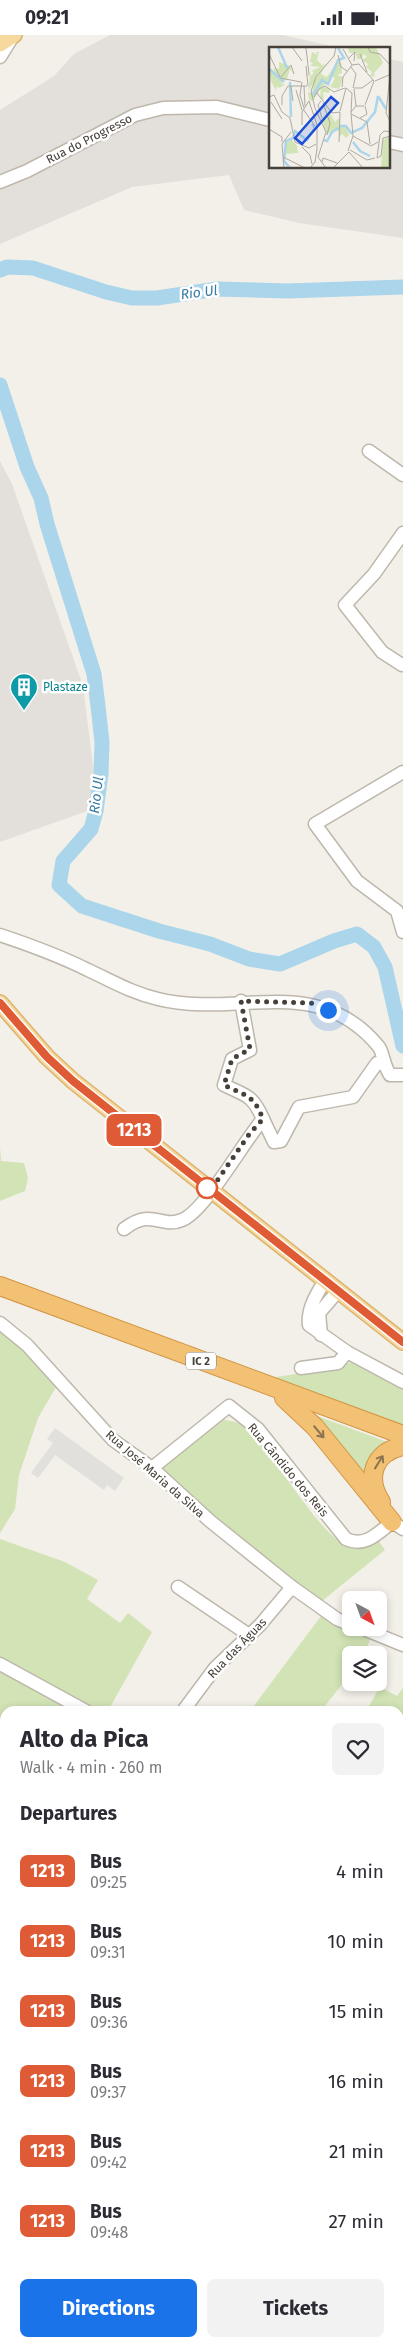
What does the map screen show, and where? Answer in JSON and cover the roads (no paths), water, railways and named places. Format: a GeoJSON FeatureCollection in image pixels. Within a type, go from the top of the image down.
{"type":"FeatureCollection","features":[{"type":"Feature","properties":{"kind":"highway","name":"IC 2"},"geometry":{"type":"LineString","coordinates":[[0,1286],[403,1435]]}},
{"type":"Feature","properties":{"kind":"highway","name":"IC 2"},"geometry":{"type":"LineString","coordinates":[[0,1294],[403,1442]]}},
{"type":"Feature","properties":{"kind":"highway"},"geometry":{"type":"LineString","coordinates":[[284,1398],[316,1427],[398,1525]]}},
{"type":"Feature","properties":{"kind":"highway"},"geometry":{"type":"LineString","coordinates":[[398,1525],[378,1497],[373,1483],[373,1471],[381,1456],[391,1449],[403,1446]]}},
{"type":"Feature","properties":{"kind":"main road"},"geometry":{"type":"LineString","coordinates":[[0,1003],[47,1057],[73,1081],[403,1343]]}},
{"type":"Feature","properties":{"kind":"street"},"geometry":{"type":"LineString","coordinates":[[0,57],[9,38]]}},
{"type":"Feature","properties":{"kind":"street","name":"Rua do Progresso"},"geometry":{"type":"LineString","coordinates":[[0,182],[27,171],[135,115],[163,108],[217,107],[269,120]]}},
{"type":"Feature","properties":{"kind":"street"},"geometry":{"type":"LineString","coordinates":[[390,142],[403,145]]}},
{"type":"Feature","properties":{"kind":"street"},"geometry":{"type":"LineString","coordinates":[[369,451],[403,475]]}},
{"type":"Feature","properties":{"kind":"street"},"geometry":{"type":"LineString","coordinates":[[402,666],[382,652],[345,605],[374,574],[403,533]]}},
{"type":"Feature","properties":{"kind":"street"},"geometry":{"type":"LineString","coordinates":[[403,771],[316,824],[357,881],[397,911],[403,932]]}},
{"type":"Feature","properties":{"kind":"street"},"geometry":{"type":"LineString","coordinates":[[0,935],[43,949],[125,989],[159,999],[191,1005],[241,1001],[311,1003],[346,1017],[366,1033],[381,1050],[383,1064],[390,1075],[400,1076]]}},
{"type":"Feature","properties":{"kind":"street"},"geometry":{"type":"LineString","coordinates":[[241,1001],[250,1049],[232,1059],[224,1085],[248,1095],[258,1108],[274,1142],[281,1141],[299,1107],[353,1097],[377,1063],[383,1064]]}},
{"type":"Feature","properties":{"kind":"street"},"geometry":{"type":"LineString","coordinates":[[124,1229],[134,1221],[145,1218],[173,1221],[184,1219],[210,1191],[250,1133],[263,1119]]}},
{"type":"Feature","properties":{"kind":"street"},"geometry":{"type":"LineString","coordinates":[[324,1280],[308,1316],[309,1325],[347,1352],[403,1382]]}},
{"type":"Feature","properties":{"kind":"street"},"geometry":{"type":"LineString","coordinates":[[321,1335],[319,1313],[338,1291]]}},
{"type":"Feature","properties":{"kind":"street","name":"Rua José Maria da Silva"},"geometry":{"type":"LineString","coordinates":[[0,1323],[27,1345],[112,1440],[152,1468],[210,1521],[292,1587],[342,1621]]}},
{"type":"Feature","properties":{"kind":"street"},"geometry":{"type":"LineString","coordinates":[[301,1368],[338,1363],[347,1352]]}},
{"type":"Feature","properties":{"kind":"street","name":"Rua Cândido dos Reis"},"geometry":{"type":"LineString","coordinates":[[152,1468],[229,1406],[258,1429],[346,1539],[353,1543],[362,1542],[398,1525]]}},
{"type":"Feature","properties":{"kind":"street"},"geometry":{"type":"LineString","coordinates":[[178,1587],[249,1635]]}},
{"type":"Feature","properties":{"kind":"street","name":"Rua das Águas"},"geometry":{"type":"LineString","coordinates":[[187,1706],[215,1668],[260,1625],[292,1587]]}},
{"type":"Feature","properties":{"kind":"street"},"geometry":{"type":"LineString","coordinates":[[381,1636],[403,1645]]}},
{"type":"Feature","properties":{"kind":"street"},"geometry":{"type":"LineString","coordinates":[[0,1664],[77,1706]]}},
{"type":"Feature","properties":{"kind":"waterway","name":"Rio Ul"},"geometry":{"type":"LineString","coordinates":[[0,270],[7,267],[33,268],[106,292],[132,298],[157,298],[217,289],[288,291],[403,287]]}},
{"type":"Feature","properties":{"kind":"waterway","name":"Rio Ul"},"geometry":{"type":"LineString","coordinates":[[0,385],[27,467],[41,498],[47,524],[94,674],[98,706],[102,742],[101,774],[96,811],[91,829],[63,861],[59,885],[82,906],[159,931],[210,944],[249,959],[280,964],[334,941],[357,934],[374,947],[385,967],[403,1046]]}},
{"type":"Feature","properties":{"kind":"place","name":"Plastaze"},"geometry":{"type":"Point","coordinates":[24,711]}}]}
